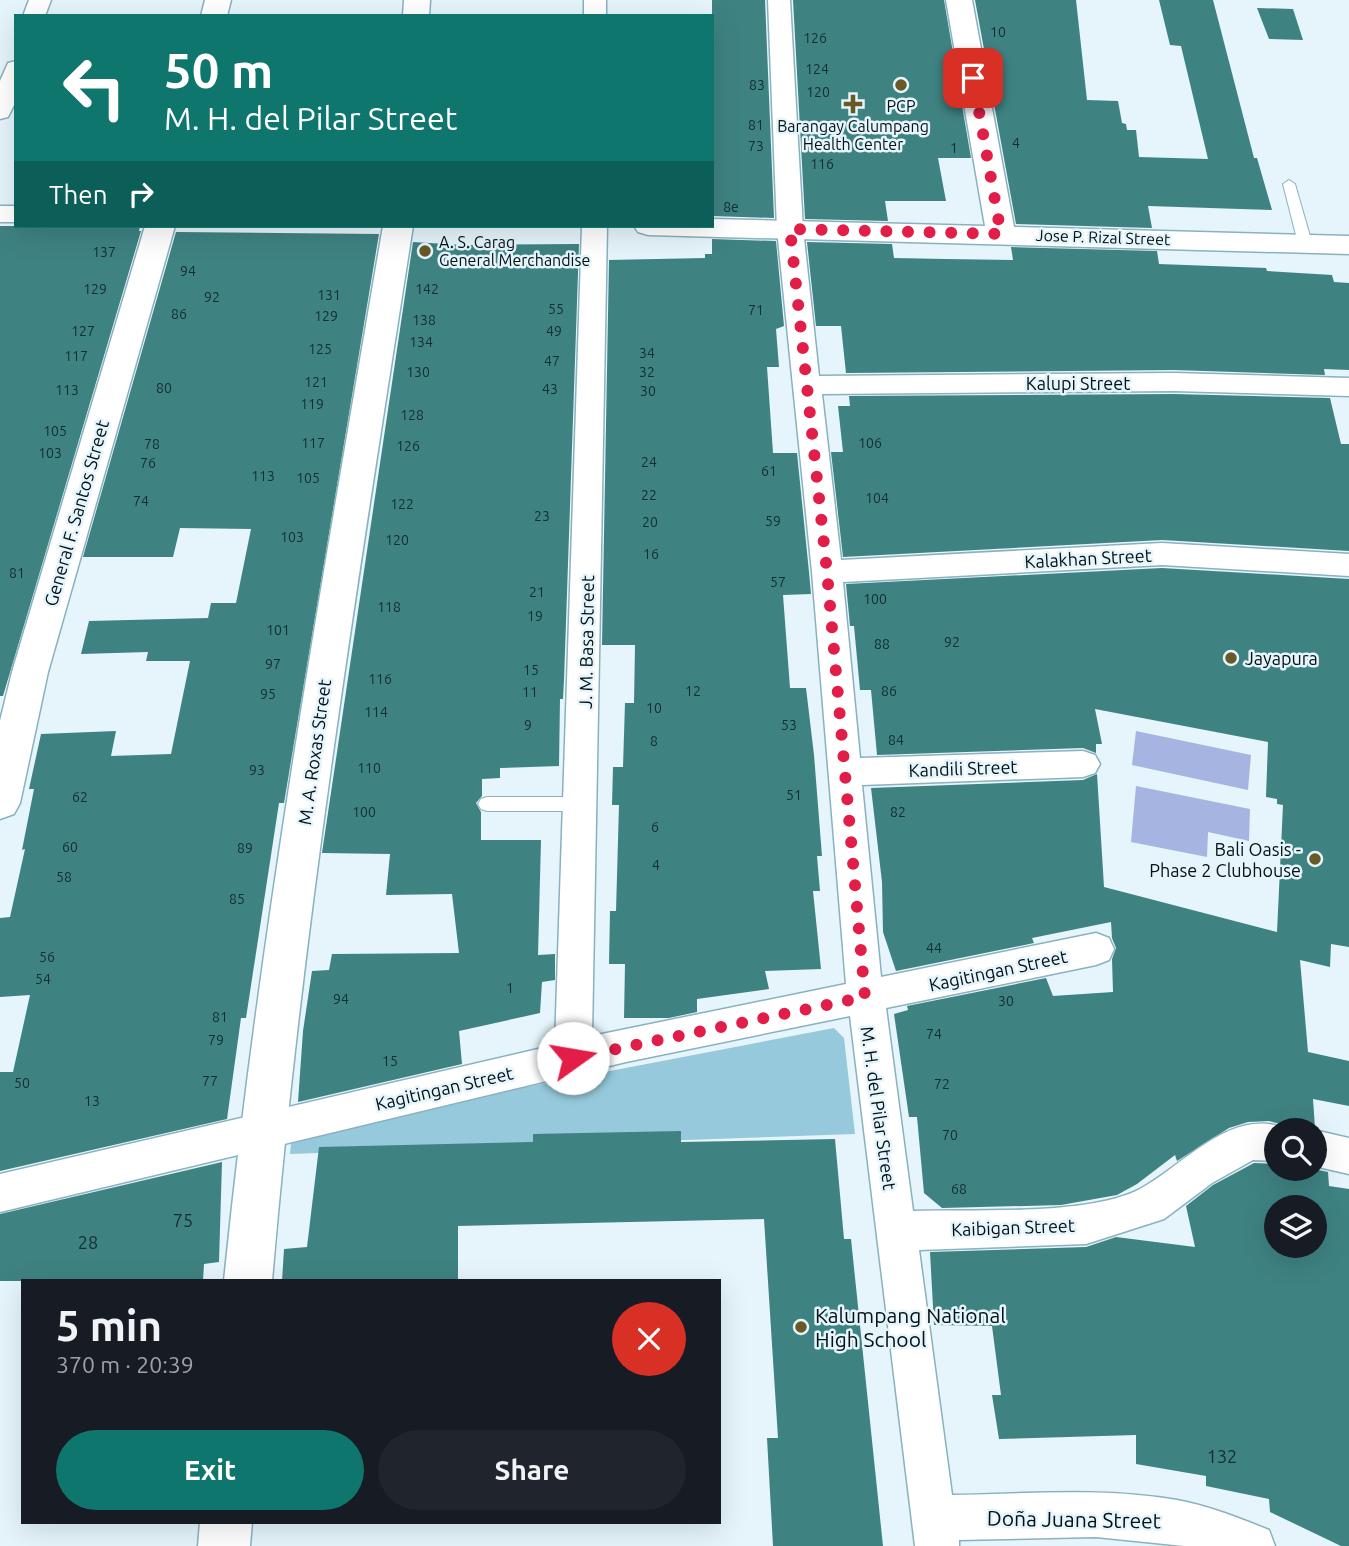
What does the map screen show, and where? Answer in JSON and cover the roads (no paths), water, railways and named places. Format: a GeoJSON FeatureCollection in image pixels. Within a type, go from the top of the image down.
{"type":"FeatureCollection","features":[{"type":"Feature","properties":{"kind":"street","name":"M. H. del Pilar Street"},"geometry":{"type":"LineString","coordinates":[[779,0],[790,229],[827,572],[865,997],[935,1532]]}},
{"type":"Feature","properties":{"kind":"street"},"geometry":{"type":"LineString","coordinates":[[959,0],[1001,234]]}},
{"type":"Feature","properties":{"kind":"street"},"geometry":{"type":"LineString","coordinates":[[0,112],[14,74]]}},
{"type":"Feature","properties":{"kind":"street","name":"Jose P. Rizal Street"},"geometry":{"type":"LineString","coordinates":[[714,227],[1349,244]]}},
{"type":"Feature","properties":{"kind":"street","name":"General F. Santos Street"},"geometry":{"type":"LineString","coordinates":[[0,803],[30,672],[159,228]]}},
{"type":"Feature","properties":{"kind":"street","name":"M. A. Roxas Street"},"geometry":{"type":"LineString","coordinates":[[248,1279],[262,1131],[325,671],[398,228]]}},
{"type":"Feature","properties":{"kind":"street","name":"J. M. Basa Street"},"geometry":{"type":"LineString","coordinates":[[573,1058],[594,228]]}},
{"type":"Feature","properties":{"kind":"street","name":"Kalupi Street"},"geometry":{"type":"LineString","coordinates":[[806,385],[1174,382],[1349,387]]}},
{"type":"Feature","properties":{"kind":"street","name":"Kalakhan Street"},"geometry":{"type":"LineString","coordinates":[[827,572],[1162,554],[1349,565]]}},
{"type":"Feature","properties":{"kind":"street","name":"Kandili Street"},"geometry":{"type":"LineString","coordinates":[[843,772],[1083,764]]}},
{"type":"Feature","properties":{"kind":"street","name":"Kagitingan Street"},"geometry":{"type":"LineString","coordinates":[[0,1193],[573,1058],[1096,949]]}},
{"type":"Feature","properties":{"kind":"street","name":"Kaibigan Street"},"geometry":{"type":"LineString","coordinates":[[896,1231],[1086,1225],[1150,1205],[1198,1170],[1249,1141],[1264,1142]]}},
{"type":"Feature","properties":{"kind":"street"},"geometry":{"type":"LineString","coordinates":[[1327,1151],[1349,1156]]}},
{"type":"Feature","properties":{"kind":"street","name":"Doña Juana Street"},"geometry":{"type":"LineString","coordinates":[[935,1532],[1095,1516],[1164,1518],[1230,1535],[1253,1546]]}},
{"type":"Feature","properties":{"kind":"street"},"geometry":{"type":"LineString","coordinates":[[224,1546],[226,1524]]}},
{"type":"Feature","properties":{"kind":"lane"},"geometry":{"type":"LineString","coordinates":[[1289,184],[1305,243]]}},
{"type":"Feature","properties":{"kind":"lane"},"geometry":{"type":"LineString","coordinates":[[487,804],[581,804]]}},
{"type":"Feature","properties":{"kind":"place","name":"PCP"},"geometry":{"type":"Point","coordinates":[901,85]}},
{"type":"Feature","properties":{"kind":"place","name":"Barangay Calumpang Health Center"},"geometry":{"type":"Point","coordinates":[853,104]}},
{"type":"Feature","properties":{"kind":"place","name":"A. S. Carag General Merchandise"},"geometry":{"type":"Point","coordinates":[425,251]}},
{"type":"Feature","properties":{"kind":"place","name":"Jayapura"},"geometry":{"type":"Point","coordinates":[1231,658]}},
{"type":"Feature","properties":{"kind":"place","name":"Bali Oasis - Phase 2 Clubhouse"},"geometry":{"type":"Point","coordinates":[1315,859]}},
{"type":"Feature","properties":{"kind":"place","name":"Kalumpang National High School"},"geometry":{"type":"Point","coordinates":[801,1327]}}]}
